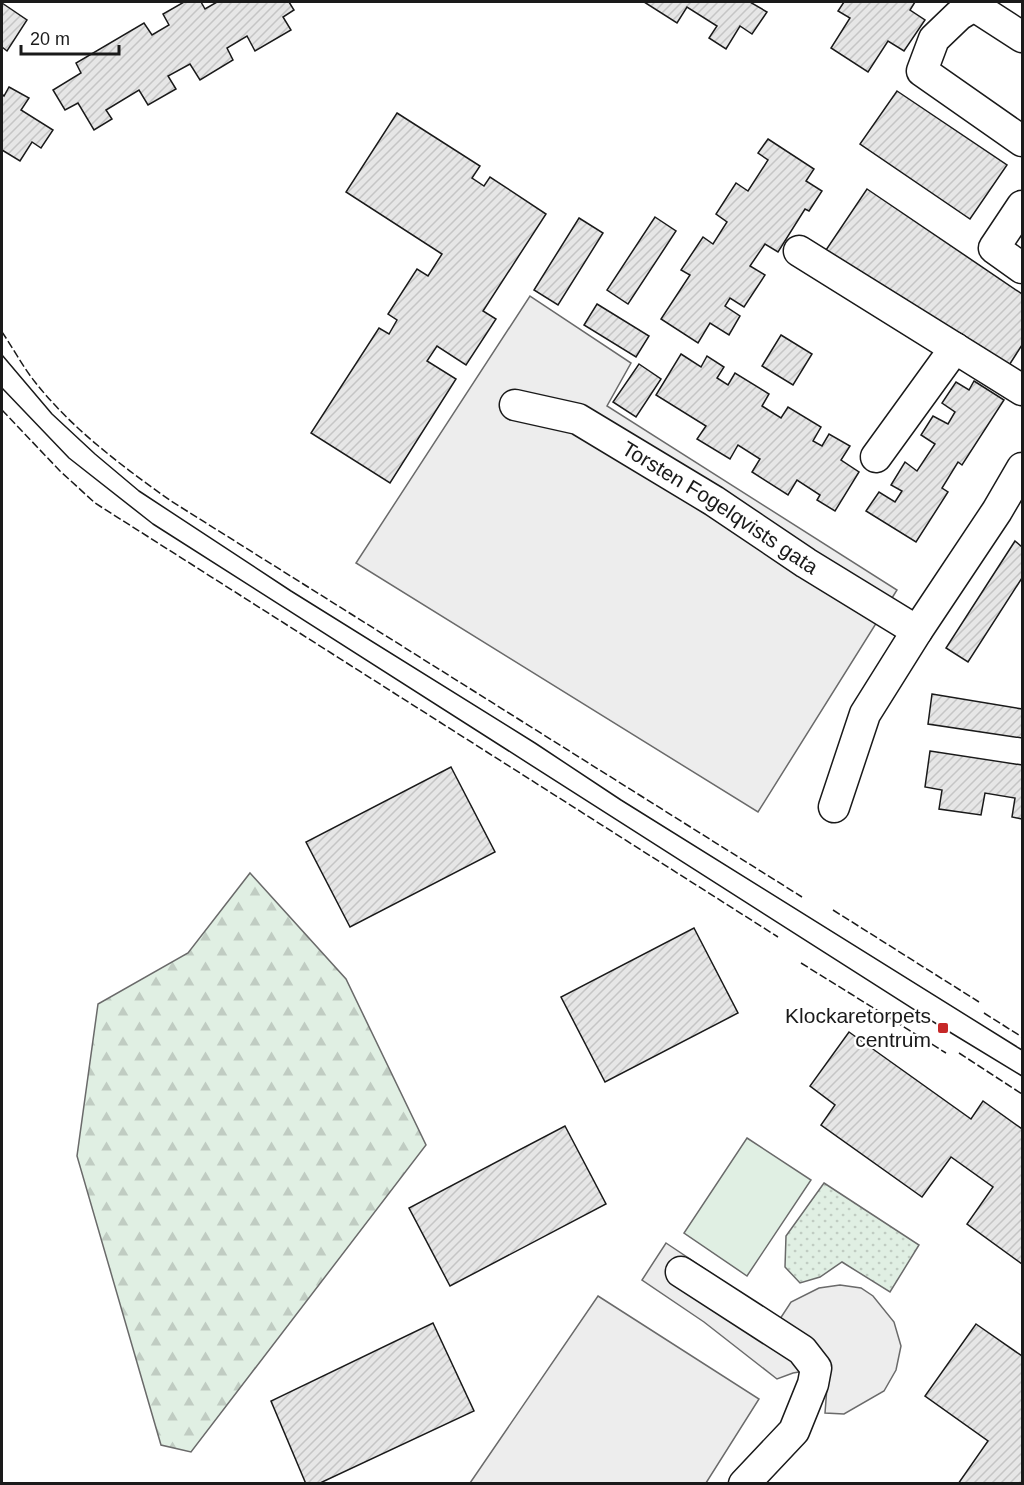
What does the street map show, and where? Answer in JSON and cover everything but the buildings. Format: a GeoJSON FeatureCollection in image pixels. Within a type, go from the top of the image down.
{"type":"FeatureCollection","features":[{"type":"Feature","properties":{"kind":"street"},"geometry":{"type":"LineString","coordinates":[[1023,37],[974,6],[959,15],[934,39],[922,71],[1023,141]]}},
{"type":"Feature","properties":{"kind":"street"},"geometry":{"type":"LineString","coordinates":[[1023,206],[994,248],[1023,268]]}},
{"type":"Feature","properties":{"kind":"street"},"geometry":{"type":"LineString","coordinates":[[799,251],[1023,390]]}},
{"type":"Feature","properties":{"kind":"street"},"geometry":{"type":"LineString","coordinates":[[876,457],[955,348]]}},
{"type":"Feature","properties":{"kind":"street","name":"Torsten Fogelqvists gata"},"geometry":{"type":"LineString","coordinates":[[515,405],[578,419],[714,501],[807,563],[917,631]]}},
{"type":"Feature","properties":{"kind":"street"},"geometry":{"type":"LineString","coordinates":[[834,807],[865,714],[917,631],[998,511],[1023,468]]}},
{"type":"Feature","properties":{"kind":"street"},"geometry":{"type":"LineString","coordinates":[[681,1272],[802,1350],[816,1368],[813,1384],[794,1431],[744,1484]]}},
{"type":"Feature","properties":{"kind":"green space"},"geometry":{"type":"Polygon","coordinates":[[[250,873],[346,979],[426,1145],[191,1452],[161,1445],[77,1156],[98,1004],[188,953],[250,873]]]}},
{"type":"Feature","properties":{"kind":"green space"},"geometry":{"type":"Polygon","coordinates":[[[747,1138],[811,1180],[747,1276],[684,1233],[747,1138]]]}},
{"type":"Feature","properties":{"kind":"green space"},"geometry":{"type":"Polygon","coordinates":[[[824,1183],[919,1245],[890,1292],[842,1262],[820,1277],[800,1283],[785,1267],[786,1236],[824,1183]]]}},
{"type":"Feature","properties":{"kind":"shaded area"},"geometry":{"type":"Polygon","coordinates":[[[530,296],[631,363],[607,406],[897,590],[758,812],[356,563],[530,296]]]}},
{"type":"Feature","properties":{"kind":"shaded area"},"geometry":{"type":"Polygon","coordinates":[[[666,1243],[780,1319],[791,1302],[819,1288],[840,1285],[861,1288],[873,1296],[894,1322],[901,1346],[896,1370],[884,1391],[844,1414],[825,1413],[827,1387],[805,1371],[777,1379],[704,1322],[642,1280],[666,1243]]]}},
{"type":"Feature","properties":{"kind":"shaded area"},"geometry":{"type":"Polygon","coordinates":[[[598,1296],[759,1399],[706,1483],[470,1483],[598,1296]]]}},
{"type":"Feature","properties":{"kind":"tram line"},"geometry":{"type":"LineString","coordinates":[[2,355],[52,414],[139,491],[291,591],[535,743],[621,800],[1022,1050]]}},
{"type":"Feature","properties":{"kind":"tram line"},"geometry":{"type":"LineString","coordinates":[[2,388],[69,458],[153,524],[943,1028],[1022,1076]]}},
{"type":"Feature","properties":{"kind":"fence"},"geometry":{"type":"LineString","coordinates":[[2,332],[31,376],[65,416],[116,461],[171,501],[802,897]]}},
{"type":"Feature","properties":{"kind":"fence"},"geometry":{"type":"LineString","coordinates":[[2,410],[60,471],[95,503],[778,937]]}},
{"type":"Feature","properties":{"kind":"fence"},"geometry":{"type":"LineString","coordinates":[[833,910],[979,1002]]}},
{"type":"Feature","properties":{"kind":"fence"},"geometry":{"type":"LineString","coordinates":[[801,963],[946,1053]]}},
{"type":"Feature","properties":{"kind":"fence"},"geometry":{"type":"LineString","coordinates":[[984,1013],[1022,1037]]}},
{"type":"Feature","properties":{"kind":"fence"},"geometry":{"type":"LineString","coordinates":[[959,1053],[1022,1094]]}},
{"type":"Feature","properties":{"kind":"place","name":"Klockaretorpets centrum"},"geometry":{"type":"Point","coordinates":[943,1028]}}]}
